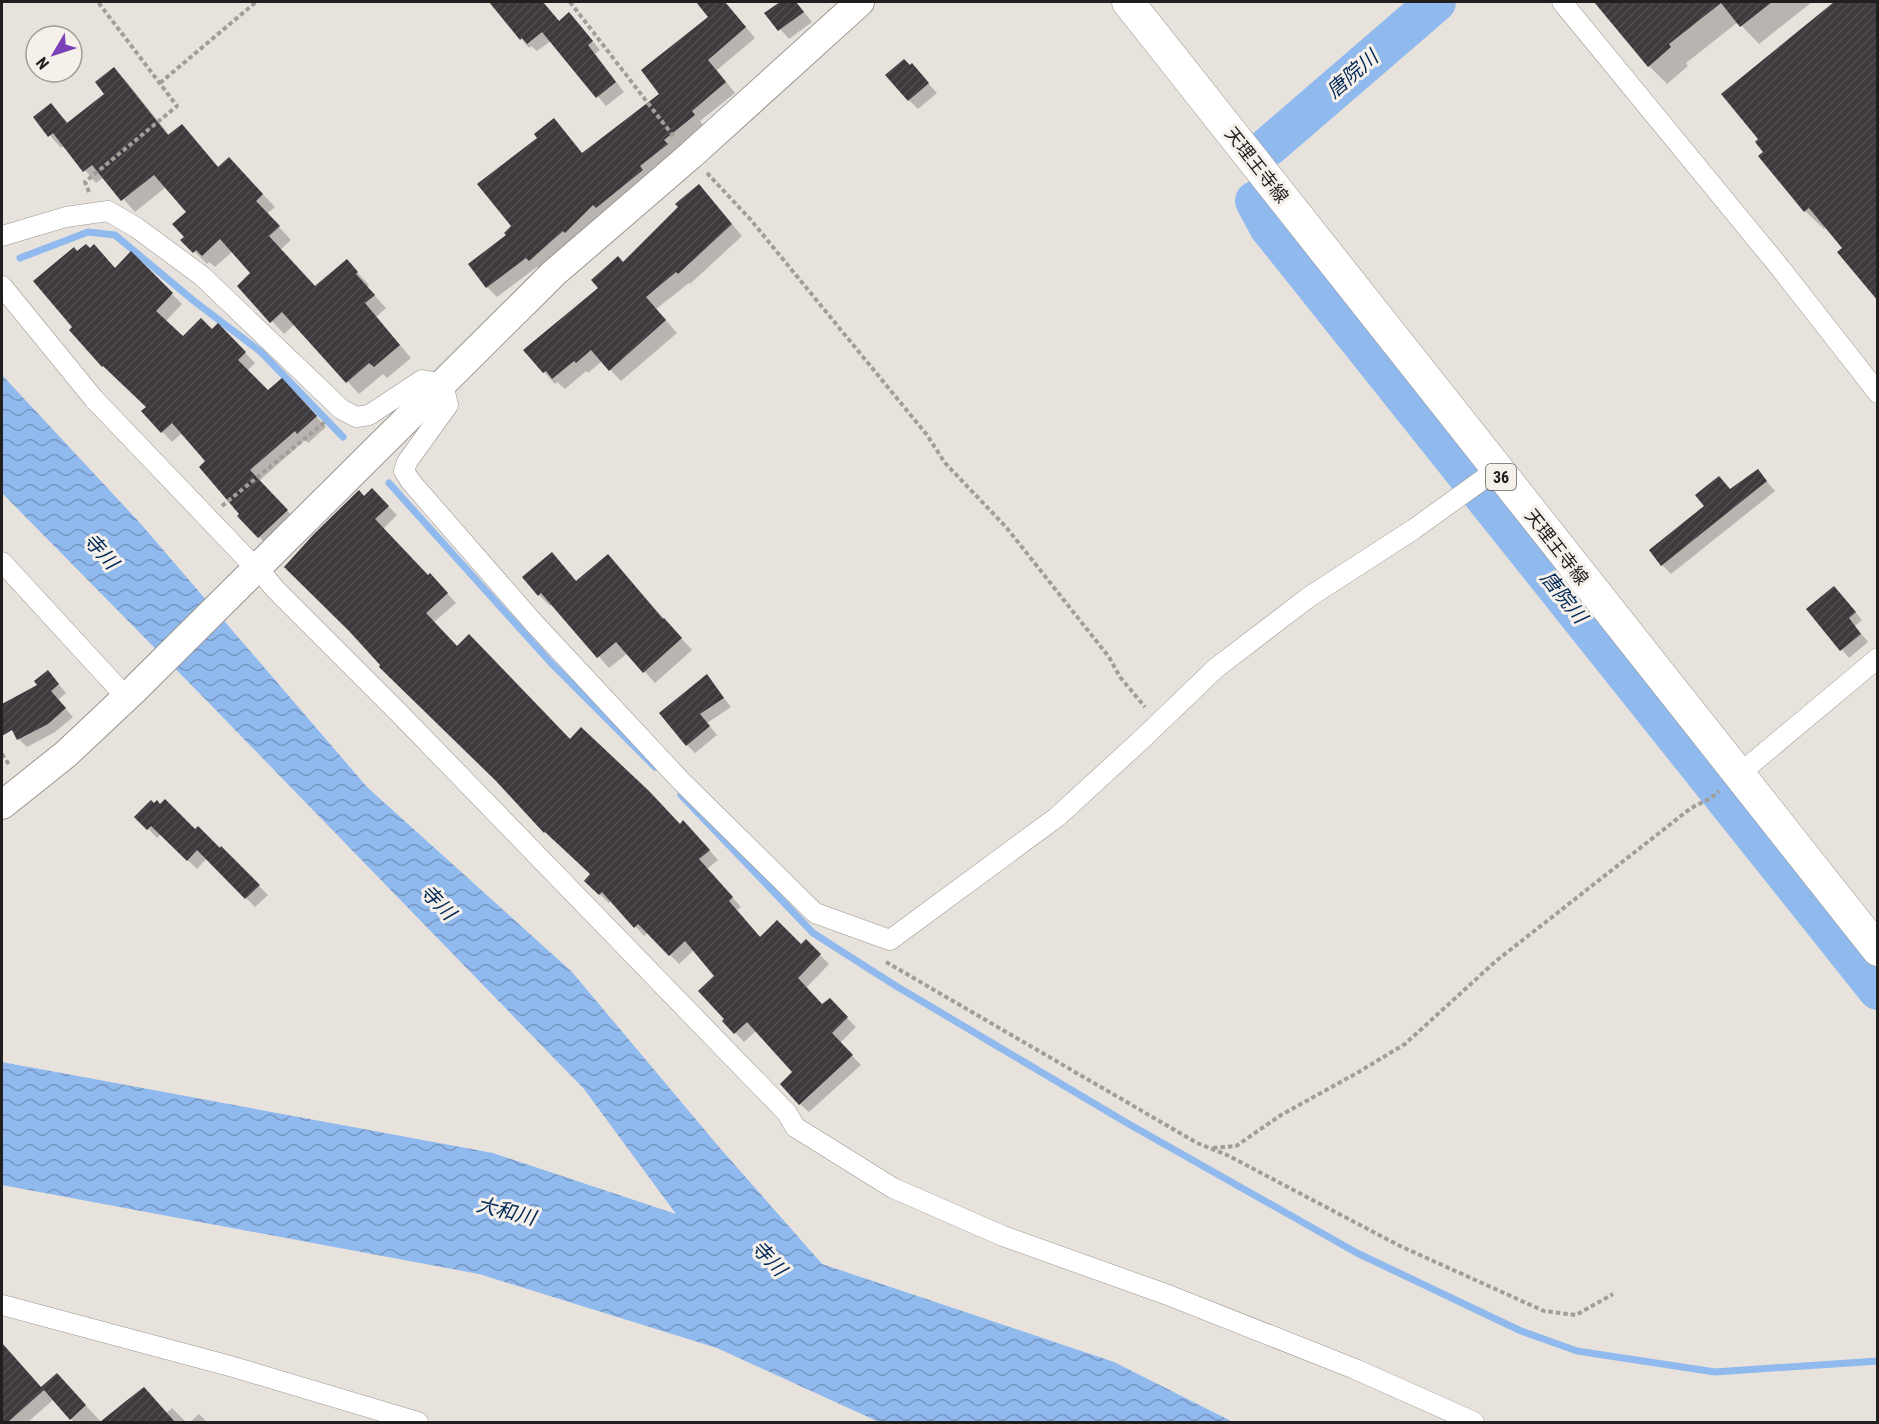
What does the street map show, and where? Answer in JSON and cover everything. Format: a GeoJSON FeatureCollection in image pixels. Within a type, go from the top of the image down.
{"type":"FeatureCollection","features":[{"type":"Feature","properties":{"kind":"main road","name":"天理王寺線"},"geometry":{"type":"LineString","coordinates":[[1128,2],[1878,950]]}},
{"type":"Feature","properties":{"kind":"street"},"geometry":{"type":"LineString","coordinates":[[2,805],[66,754],[130,694],[554,273],[691,155],[860,2]]}},
{"type":"Feature","properties":{"kind":"street"},"geometry":{"type":"LineString","coordinates":[[1563,2],[1781,269],[1878,393]]}},
{"type":"Feature","properties":{"kind":"street"},"geometry":{"type":"LineString","coordinates":[[2,236],[66,217],[108,211],[202,276],[341,409],[356,417],[369,415],[422,380],[443,384]]}},
{"type":"Feature","properties":{"kind":"street"},"geometry":{"type":"LineString","coordinates":[[2,286],[94,399],[246,558],[254,571],[275,589],[407,722],[787,1113],[795,1127],[893,1188],[1003,1236],[1168,1295],[1344,1365],[1474,1422]]}},
{"type":"Feature","properties":{"kind":"street"},"geometry":{"type":"LineString","coordinates":[[443,384],[448,405],[407,462],[404,471],[411,482],[533,622],[681,781],[815,913],[890,940],[1057,817],[1216,668],[1309,597],[1414,529],[1496,470]]}},
{"type":"Feature","properties":{"kind":"street"},"geometry":{"type":"LineString","coordinates":[[3,564],[130,694]]}},
{"type":"Feature","properties":{"kind":"street"},"geometry":{"type":"LineString","coordinates":[[1738,775],[1878,658]]}},
{"type":"Feature","properties":{"kind":"street"},"geometry":{"type":"LineString","coordinates":[[2,1305],[230,1366],[418,1422]]}},
{"type":"Feature","properties":{"kind":"path"},"geometry":{"type":"LineString","coordinates":[[96,213],[85,183],[177,105],[98,2]]}},
{"type":"Feature","properties":{"kind":"path"},"geometry":{"type":"LineString","coordinates":[[160,83],[256,2]]}},
{"type":"Feature","properties":{"kind":"path"},"geometry":{"type":"LineString","coordinates":[[570,2],[679,144],[750,219],[927,435],[945,463],[1006,527],[1109,657],[1120,677],[1151,714],[1161,721]]}},
{"type":"Feature","properties":{"kind":"path"},"geometry":{"type":"LineString","coordinates":[[207,518],[341,409]]}},
{"type":"Feature","properties":{"kind":"path"},"geometry":{"type":"LineString","coordinates":[[1212,1149],[1236,1146],[1281,1115],[1358,1073],[1405,1044],[1496,961],[1691,808],[1711,798],[1738,775]]}},
{"type":"Feature","properties":{"kind":"path"},"geometry":{"type":"LineString","coordinates":[[884,960],[1197,1143],[1400,1246],[1544,1311],[1576,1315],[1613,1294]]}},
{"type":"Feature","properties":{"kind":"water"},"geometry":{"type":"Polygon","coordinates":[[[2,375],[140,523],[367,787],[572,972],[719,1147],[822,1264],[1114,1362],[1233,1422],[879,1422],[717,1348],[479,1274],[2,1185],[2,1062],[493,1153],[676,1214],[584,1089],[2,493],[2,375]]]}},
{"type":"Feature","properties":{"kind":"building"},"geometry":{"type":"Polygon","coordinates":[[[489,2],[543,2],[559,21],[569,12],[593,41],[588,45],[616,82],[596,98],[542,32],[527,44],[522,38],[520,40],[489,2]]]}},
{"type":"Feature","properties":{"kind":"building"},"geometry":{"type":"Polygon","coordinates":[[[696,2],[725,2],[746,27],[708,60],[726,82],[692,111],[695,115],[664,140],[668,144],[640,166],[643,170],[596,208],[593,205],[565,233],[563,231],[529,261],[526,258],[486,288],[468,264],[506,235],[504,233],[511,226],[477,184],[537,138],[534,134],[554,118],[582,153],[659,94],[641,70],[708,17],[696,2]]]}},
{"type":"Feature","properties":{"kind":"building"},"geometry":{"type":"Polygon","coordinates":[[[780,2],[796,2],[804,12],[778,31],[764,13],[780,2]]]}},
{"type":"Feature","properties":{"kind":"building"},"geometry":{"type":"Polygon","coordinates":[[[1594,2],[1772,2],[1740,27],[1721,3],[1669,44],[1671,47],[1648,67],[1594,2]]]}},
{"type":"Feature","properties":{"kind":"building"},"geometry":{"type":"Polygon","coordinates":[[[1834,2],[1878,2],[1878,301],[1837,252],[1842,248],[1809,208],[1804,212],[1758,156],[1763,152],[1755,142],[1758,139],[1721,94],[1834,2]]]}},
{"type":"Feature","properties":{"kind":"building"},"geometry":{"type":"Polygon","coordinates":[[[904,59],[910,65],[912,63],[929,83],[908,101],[885,75],[904,59]]]}},
{"type":"Feature","properties":{"kind":"building"},"geometry":{"type":"Polygon","coordinates":[[[114,67],[168,135],[182,124],[218,167],[229,157],[263,194],[256,201],[280,226],[269,236],[315,286],[347,259],[358,272],[356,274],[375,295],[365,303],[400,345],[374,367],[369,363],[346,383],[282,312],[270,323],[237,286],[250,273],[220,239],[202,256],[196,250],[193,253],[180,240],[184,237],[172,224],[186,212],[154,175],[121,201],[92,165],[83,172],[53,133],[48,137],[33,117],[51,103],[67,123],[104,94],[95,82],[114,67]]]}},
{"type":"Feature","properties":{"kind":"building"},"geometry":{"type":"Polygon","coordinates":[[[699,184],[732,224],[678,274],[676,272],[646,297],[666,320],[609,371],[591,350],[552,379],[546,371],[543,373],[523,350],[598,288],[591,280],[618,256],[623,262],[678,207],[675,204],[699,184]]]}},
{"type":"Feature","properties":{"kind":"building"},"geometry":{"type":"Polygon","coordinates":[[[86,244],[90,248],[94,244],[115,268],[131,251],[173,293],[156,311],[183,336],[201,318],[212,329],[218,323],[246,352],[238,360],[268,390],[282,378],[317,416],[297,434],[295,431],[250,470],[288,510],[258,538],[237,516],[239,514],[199,467],[205,461],[172,423],[161,433],[141,411],[146,407],[102,367],[69,330],[72,327],[33,281],[74,247],[77,251],[86,244]]]}},
{"type":"Feature","properties":{"kind":"building"},"geometry":{"type":"Polygon","coordinates":[[[1758,469],[1767,481],[1661,566],[1649,550],[1704,506],[1695,495],[1719,476],[1730,489],[1758,469]]]}},
{"type":"Feature","properties":{"kind":"building"},"geometry":{"type":"Polygon","coordinates":[[[372,488],[389,506],[375,519],[448,593],[426,613],[457,646],[469,634],[570,739],[581,727],[649,791],[680,824],[683,820],[710,850],[699,859],[733,897],[729,901],[760,937],[777,920],[801,944],[806,939],[821,954],[798,978],[822,1004],[830,998],[848,1017],[832,1033],[853,1055],[799,1105],[780,1084],[792,1072],[747,1022],[734,1034],[722,1021],[724,1019],[698,991],[714,976],[685,941],[669,956],[638,924],[634,928],[602,892],[599,895],[584,881],[590,874],[544,833],[496,781],[379,667],[380,665],[349,631],[284,567],[359,490],[364,496],[372,488]]]}},
{"type":"Feature","properties":{"kind":"building"},"geometry":{"type":"Polygon","coordinates":[[[552,552],[576,581],[608,554],[682,638],[643,673],[616,642],[597,658],[541,593],[538,596],[522,577],[552,552]]]}},
{"type":"Feature","properties":{"kind":"building"},"geometry":{"type":"Polygon","coordinates":[[[1834,586],[1856,612],[1849,618],[1861,634],[1840,651],[1806,609],[1834,586]]]}},
{"type":"Feature","properties":{"kind":"building"},"geometry":{"type":"Polygon","coordinates":[[[48,670],[59,684],[51,691],[66,708],[48,724],[17,740],[12,730],[2,736],[2,704],[37,685],[34,681],[48,670]]]}},
{"type":"Feature","properties":{"kind":"building"},"geometry":{"type":"Polygon","coordinates":[[[707,674],[724,698],[700,714],[710,726],[686,746],[659,713],[707,674]]]}},
{"type":"Feature","properties":{"kind":"building"},"geometry":{"type":"Polygon","coordinates":[[[165,799],[195,829],[198,826],[220,848],[221,846],[260,885],[245,899],[197,850],[187,861],[151,826],[147,830],[134,817],[151,800],[154,803],[157,800],[160,804],[165,799]]]}},
{"type":"Feature","properties":{"kind":"building"},"geometry":{"type":"Polygon","coordinates":[[[2,1343],[41,1387],[57,1373],[86,1405],[70,1420],[44,1390],[8,1422],[2,1422],[2,1343]]]}},
{"type":"Feature","properties":{"kind":"building"},"geometry":{"type":"Polygon","coordinates":[[[144,1387],[175,1422],[100,1422],[126,1401],[144,1387]]]}},
{"type":"Feature","properties":{"kind":"waterway","name":"唐院川"},"geometry":{"type":"LineString","coordinates":[[1269,146],[1436,2]]}},
{"type":"Feature","properties":{"kind":"waterway","name":"唐院川"},"geometry":{"type":"LineString","coordinates":[[1255,201],[1269,227],[1878,990]]}},
{"type":"Feature","properties":{"kind":"waterway"},"geometry":{"type":"LineString","coordinates":[[20,258],[88,232],[115,235],[194,301],[261,352],[343,437]]}},
{"type":"Feature","properties":{"kind":"waterway"},"geometry":{"type":"LineString","coordinates":[[389,483],[551,663],[655,767]]}},
{"type":"Feature","properties":{"kind":"waterway"},"geometry":{"type":"LineString","coordinates":[[681,795],[813,933],[896,986],[1127,1123],[1357,1253],[1521,1331],[1577,1351],[1715,1372],[1878,1361]]}},
{"type":"Feature","properties":{"kind":"water label","name":"寺川"},"geometry":{"type":"Point","coordinates":[101,551]}},
{"type":"Feature","properties":{"kind":"water label","name":"寺川"},"geometry":{"type":"Point","coordinates":[438,902]}},
{"type":"Feature","properties":{"kind":"water label","name":"大和川"},"geometry":{"type":"Point","coordinates":[506,1211]}},
{"type":"Feature","properties":{"kind":"water label","name":"寺川"},"geometry":{"type":"Point","coordinates":[769,1258]}}]}
